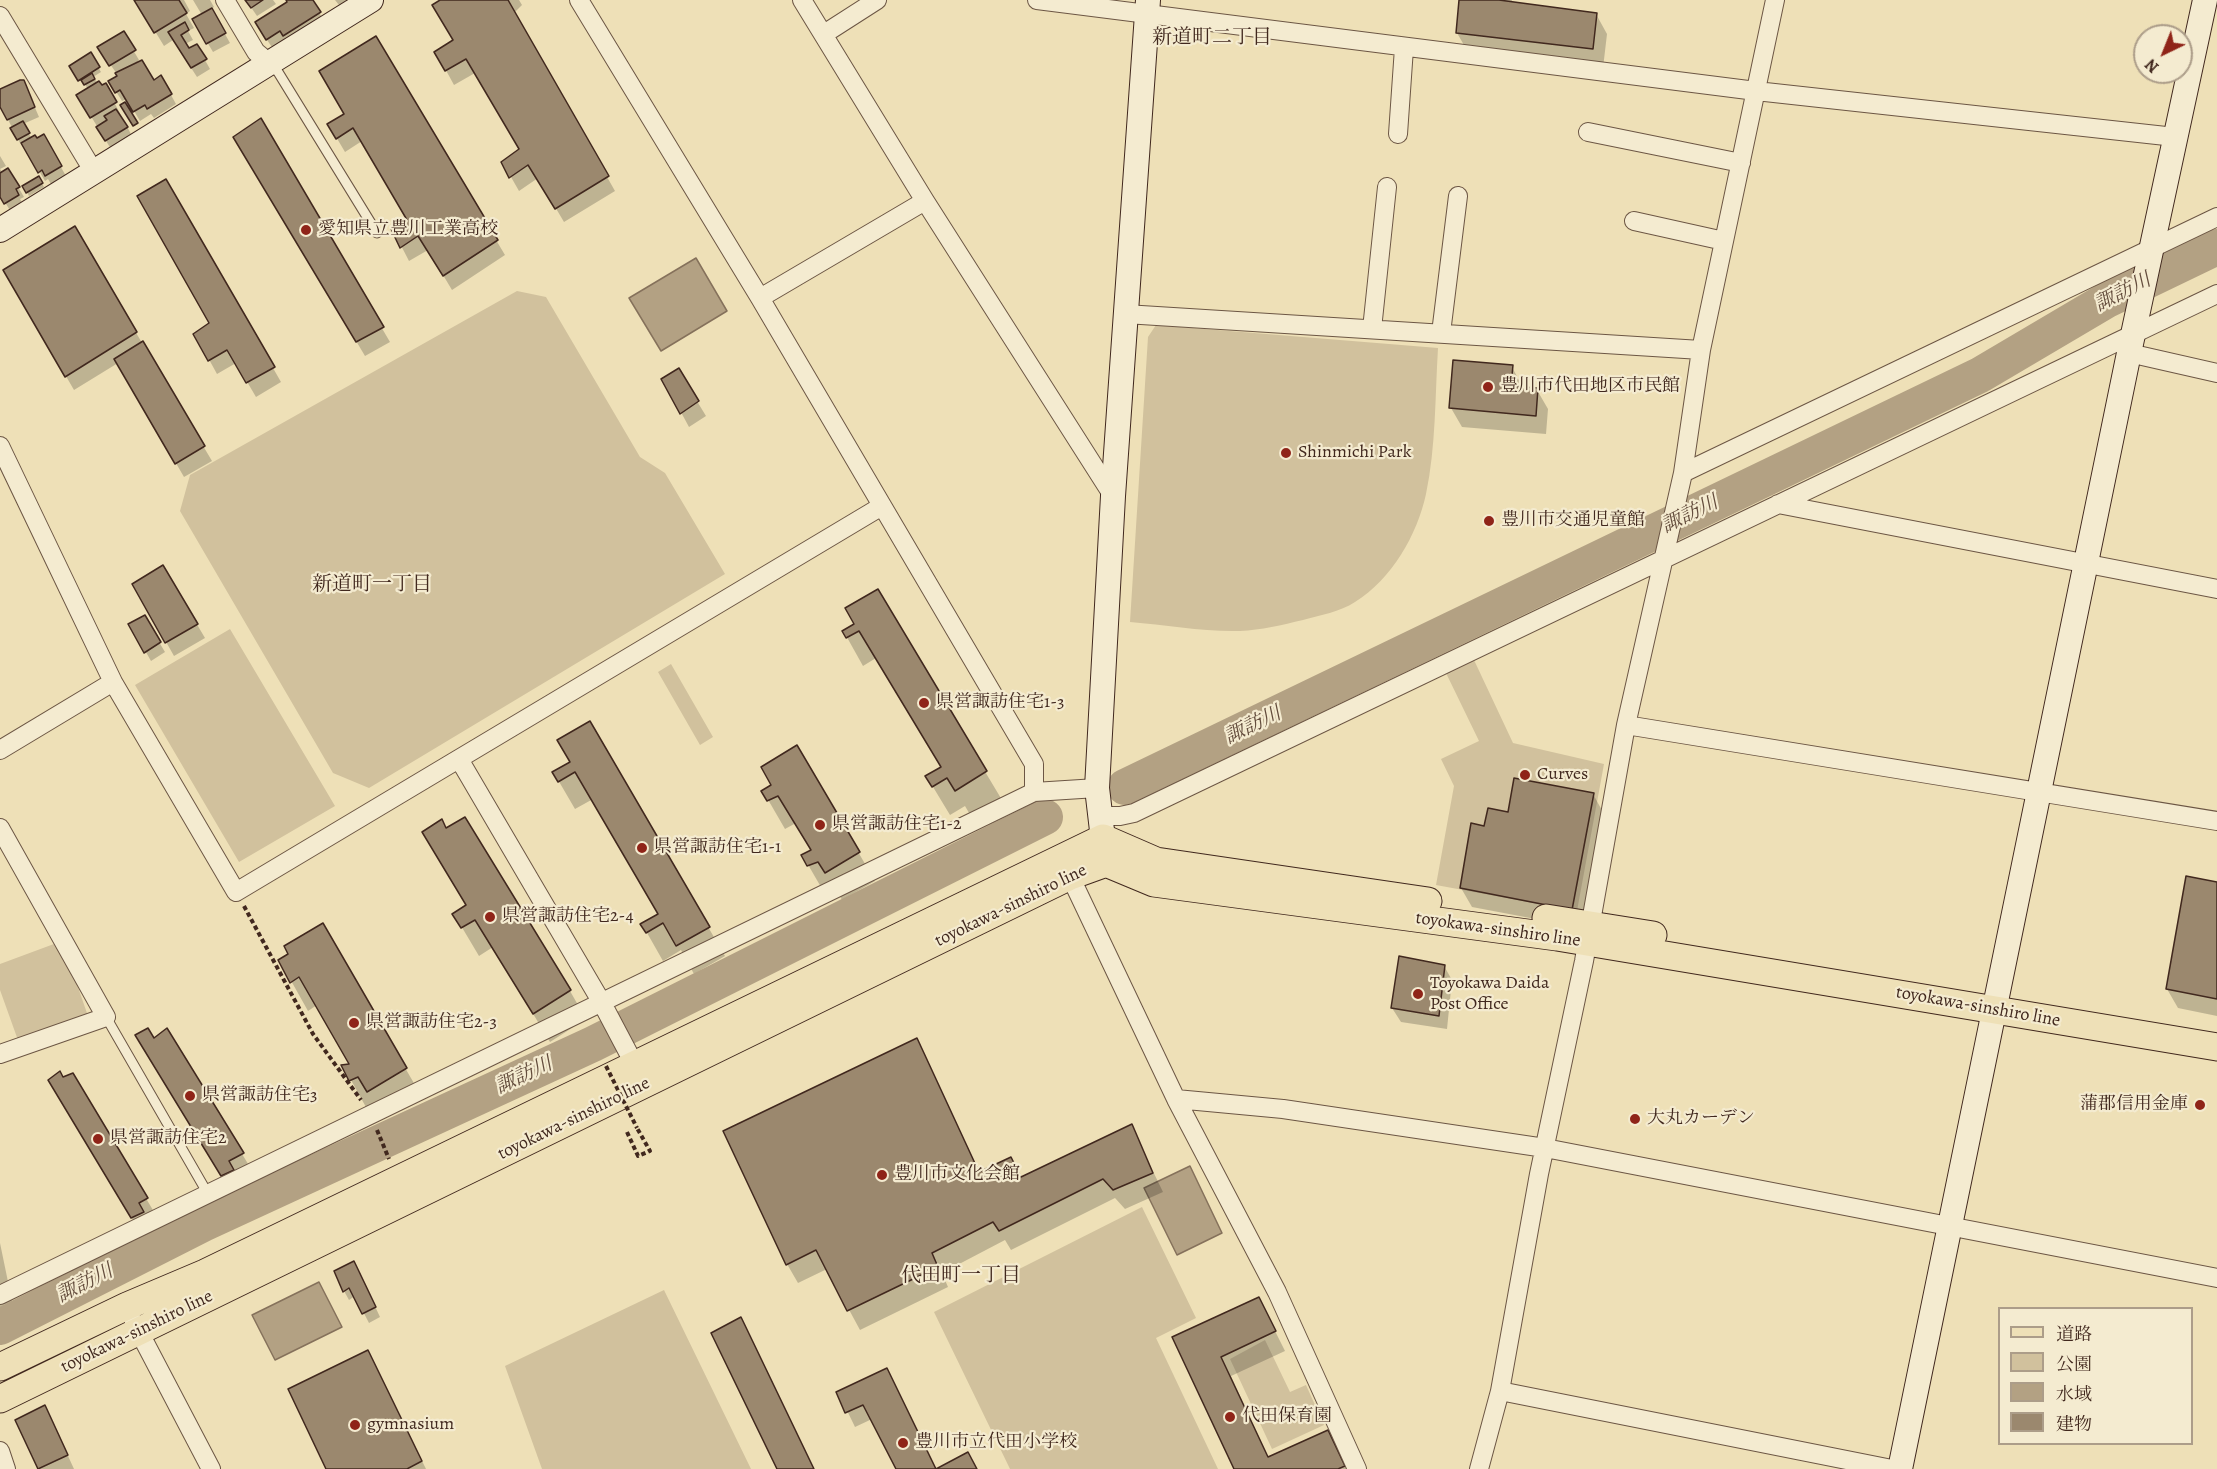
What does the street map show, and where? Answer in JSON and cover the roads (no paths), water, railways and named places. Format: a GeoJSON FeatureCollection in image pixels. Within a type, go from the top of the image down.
{"type":"FeatureCollection","features":[{"type":"Feature","properties":{"kind":"main road","name":"toyokawa-sinshiro line"},"geometry":{"type":"LineString","coordinates":[[0,1399],[139,1331],[636,1065],[1070,876],[1104,839]]}},
{"type":"Feature","properties":{"kind":"main road","name":"toyokawa-sinshiro line"},"geometry":{"type":"LineString","coordinates":[[1104,839],[1154,882],[1588,933],[1997,1002],[2217,1047]]}},
{"type":"Feature","properties":{"kind":"main road","name":"toyokawa-sinshiro line"},"geometry":{"type":"LineString","coordinates":[[0,1367],[127,1306],[205,1273],[1104,839]]}},
{"type":"Feature","properties":{"kind":"main road","name":"toyokawa-sinshiro line"},"geometry":{"type":"LineString","coordinates":[[1997,1002],[2217,1028]]}},
{"type":"Feature","properties":{"kind":"street"},"geometry":{"type":"LineString","coordinates":[[225,0],[256,52],[268,62]]}},
{"type":"Feature","properties":{"kind":"street"},"geometry":{"type":"LineString","coordinates":[[0,230],[371,0]]}},
{"type":"Feature","properties":{"kind":"street"},"geometry":{"type":"LineString","coordinates":[[579,0],[760,298],[1034,764],[1034,792]]}},
{"type":"Feature","properties":{"kind":"street"},"geometry":{"type":"LineString","coordinates":[[802,0],[925,201],[1113,496]]}},
{"type":"Feature","properties":{"kind":"street"},"geometry":{"type":"LineString","coordinates":[[824,34],[877,0]]}},
{"type":"Feature","properties":{"kind":"street"},"geometry":{"type":"LineString","coordinates":[[1037,0],[1147,6],[1404,48],[1756,91],[2175,137]]}},
{"type":"Feature","properties":{"kind":"street"},"geometry":{"type":"LineString","coordinates":[[1479,1469],[1500,1391],[1626,725],[1666,538],[1681,480],[1701,350],[1774,0]]}},
{"type":"Feature","properties":{"kind":"street"},"geometry":{"type":"LineString","coordinates":[[1900,1469],[2133,334],[2205,0]]}},
{"type":"Feature","properties":{"kind":"street"},"geometry":{"type":"LineString","coordinates":[[1104,839],[1097,788],[1113,496],[1147,6]]}},
{"type":"Feature","properties":{"kind":"street"},"geometry":{"type":"LineString","coordinates":[[0,16],[94,172]]}},
{"type":"Feature","properties":{"kind":"street"},"geometry":{"type":"LineString","coordinates":[[1398,134],[1404,48]]}},
{"type":"Feature","properties":{"kind":"street"},"geometry":{"type":"LineString","coordinates":[[1588,132],[1741,164]]}},
{"type":"Feature","properties":{"kind":"street"},"geometry":{"type":"LineString","coordinates":[[1372,329],[1388,187]]}},
{"type":"Feature","properties":{"kind":"street"},"geometry":{"type":"LineString","coordinates":[[1441,333],[1458,196]]}},
{"type":"Feature","properties":{"kind":"street"},"geometry":{"type":"LineString","coordinates":[[760,298],[925,201]]}},
{"type":"Feature","properties":{"kind":"street"},"geometry":{"type":"LineString","coordinates":[[1681,480],[2150,256],[2217,217]]}},
{"type":"Feature","properties":{"kind":"street"},"geometry":{"type":"LineString","coordinates":[[1634,221],[1724,241]]}},
{"type":"Feature","properties":{"kind":"street"},"geometry":{"type":"LineString","coordinates":[[1104,839],[1120,816],[1134,813],[2217,294]]}},
{"type":"Feature","properties":{"kind":"street"},"geometry":{"type":"LineString","coordinates":[[1125,314],[1701,350]]}},
{"type":"Feature","properties":{"kind":"street"},"geometry":{"type":"LineString","coordinates":[[2133,334],[2217,373]]}},
{"type":"Feature","properties":{"kind":"street"},"geometry":{"type":"LineString","coordinates":[[0,446],[113,682],[236,892],[882,506]]}},
{"type":"Feature","properties":{"kind":"street"},"geometry":{"type":"LineString","coordinates":[[1778,504],[2217,589]]}},
{"type":"Feature","properties":{"kind":"street"},"geometry":{"type":"LineString","coordinates":[[0,750],[113,682]]}},
{"type":"Feature","properties":{"kind":"street"},"geometry":{"type":"LineString","coordinates":[[1626,725],[2217,821]]}},
{"type":"Feature","properties":{"kind":"street"},"geometry":{"type":"LineString","coordinates":[[459,759],[607,1011],[636,1065]]}},
{"type":"Feature","properties":{"kind":"street"},"geometry":{"type":"LineString","coordinates":[[0,1295],[208,1194],[374,1122],[607,1011],[1034,792],[1097,788]]}},
{"type":"Feature","properties":{"kind":"street"},"geometry":{"type":"LineString","coordinates":[[0,828],[106,1017],[0,1054]]}},
{"type":"Feature","properties":{"kind":"street"},"geometry":{"type":"LineString","coordinates":[[1070,876],[1176,1100],[1277,1292],[1357,1469]]}},
{"type":"Feature","properties":{"kind":"street"},"geometry":{"type":"LineString","coordinates":[[1176,1100],[1295,1110],[1545,1148],[2217,1278]]}},
{"type":"Feature","properties":{"kind":"street"},"geometry":{"type":"LineString","coordinates":[[127,1306],[211,1469]]}},
{"type":"Feature","properties":{"kind":"street"},"geometry":{"type":"LineString","coordinates":[[1500,1391],[1893,1469]]}},
{"type":"Feature","properties":{"kind":"street"},"geometry":{"type":"LineString","coordinates":[[0,1451],[6,1469]]}},
{"type":"Feature","properties":{"kind":"lane"},"geometry":{"type":"LineString","coordinates":[[268,62],[278,72],[377,233]]}},
{"type":"Feature","properties":{"kind":"lane"},"geometry":{"type":"LineString","coordinates":[[106,1017],[208,1194]]}},
{"type":"Feature","properties":{"kind":"water"},"geometry":{"type":"Polygon","coordinates":[[[696,258],[727,311],[661,351],[629,298],[696,258]]]}},
{"type":"Feature","properties":{"kind":"water"},"geometry":{"type":"Polygon","coordinates":[[[1190,1166],[1222,1233],[1177,1255],[1144,1188],[1190,1166]]]}},
{"type":"Feature","properties":{"kind":"water"},"geometry":{"type":"Polygon","coordinates":[[[319,1282],[342,1327],[275,1360],[252,1315],[319,1282]]]}},
{"type":"Feature","properties":{"kind":"waterway","name":"諏訪川"},"geometry":{"type":"LineString","coordinates":[[1125,787],[1980,375],[2107,300],[2217,247]]}},
{"type":"Feature","properties":{"kind":"waterway","name":"諏訪川"},"geometry":{"type":"LineString","coordinates":[[0,1327],[203,1224],[593,1044],[1045,817]]}},
{"type":"Feature","properties":{"kind":"place","name":"愛知県立豊川工業高校"},"geometry":{"type":"Point","coordinates":[306,230]}},
{"type":"Feature","properties":{"kind":"place","name":"豊川市代田地区市民館"},"geometry":{"type":"Point","coordinates":[1488,387]}},
{"type":"Feature","properties":{"kind":"place","name":"Shinmichi Park"},"geometry":{"type":"Point","coordinates":[1286,453]}},
{"type":"Feature","properties":{"kind":"place","name":"豊川市交通児童館"},"geometry":{"type":"Point","coordinates":[1489,521]}},
{"type":"Feature","properties":{"kind":"place","name":"県営諏訪住宅1-3"},"geometry":{"type":"Point","coordinates":[924,703]}},
{"type":"Feature","properties":{"kind":"place","name":"Curves"},"geometry":{"type":"Point","coordinates":[1525,775]}},
{"type":"Feature","properties":{"kind":"place","name":"県営諏訪住宅1-2"},"geometry":{"type":"Point","coordinates":[820,825]}},
{"type":"Feature","properties":{"kind":"place","name":"県営諏訪住宅1-1"},"geometry":{"type":"Point","coordinates":[642,848]}},
{"type":"Feature","properties":{"kind":"place","name":"県営諏訪住宅2-4"},"geometry":{"type":"Point","coordinates":[490,917]}},
{"type":"Feature","properties":{"kind":"place","name":"Toyokawa Daida Post Office"},"geometry":{"type":"Point","coordinates":[1418,994]}},
{"type":"Feature","properties":{"kind":"place","name":"県営諏訪住宅2-3"},"geometry":{"type":"Point","coordinates":[354,1023]}},
{"type":"Feature","properties":{"kind":"place","name":"県営諏訪住宅3"},"geometry":{"type":"Point","coordinates":[190,1096]}},
{"type":"Feature","properties":{"kind":"place","name":"蒲郡信用金庫"},"geometry":{"type":"Point","coordinates":[2200,1105]}},
{"type":"Feature","properties":{"kind":"place","name":"大丸カーデン"},"geometry":{"type":"Point","coordinates":[1635,1119]}},
{"type":"Feature","properties":{"kind":"place","name":"県営諏訪住宅2"},"geometry":{"type":"Point","coordinates":[98,1139]}},
{"type":"Feature","properties":{"kind":"place","name":"豊川市文化会館"},"geometry":{"type":"Point","coordinates":[882,1175]}},
{"type":"Feature","properties":{"kind":"place","name":"代田保育園"},"geometry":{"type":"Point","coordinates":[1230,1417]}},
{"type":"Feature","properties":{"kind":"place","name":"gymnasium"},"geometry":{"type":"Point","coordinates":[355,1425]}},
{"type":"Feature","properties":{"kind":"place","name":"豊川市立代田小学校"},"geometry":{"type":"Point","coordinates":[903,1443]}},
{"type":"Feature","properties":{"kind":"district","name":"新道町二丁目"},"geometry":{"type":"Point","coordinates":[1212,38]}},
{"type":"Feature","properties":{"kind":"district","name":"新道町一丁目"},"geometry":{"type":"Point","coordinates":[372,585]}},
{"type":"Feature","properties":{"kind":"district","name":"代田町一丁目"},"geometry":{"type":"Point","coordinates":[961,1276]}}]}
